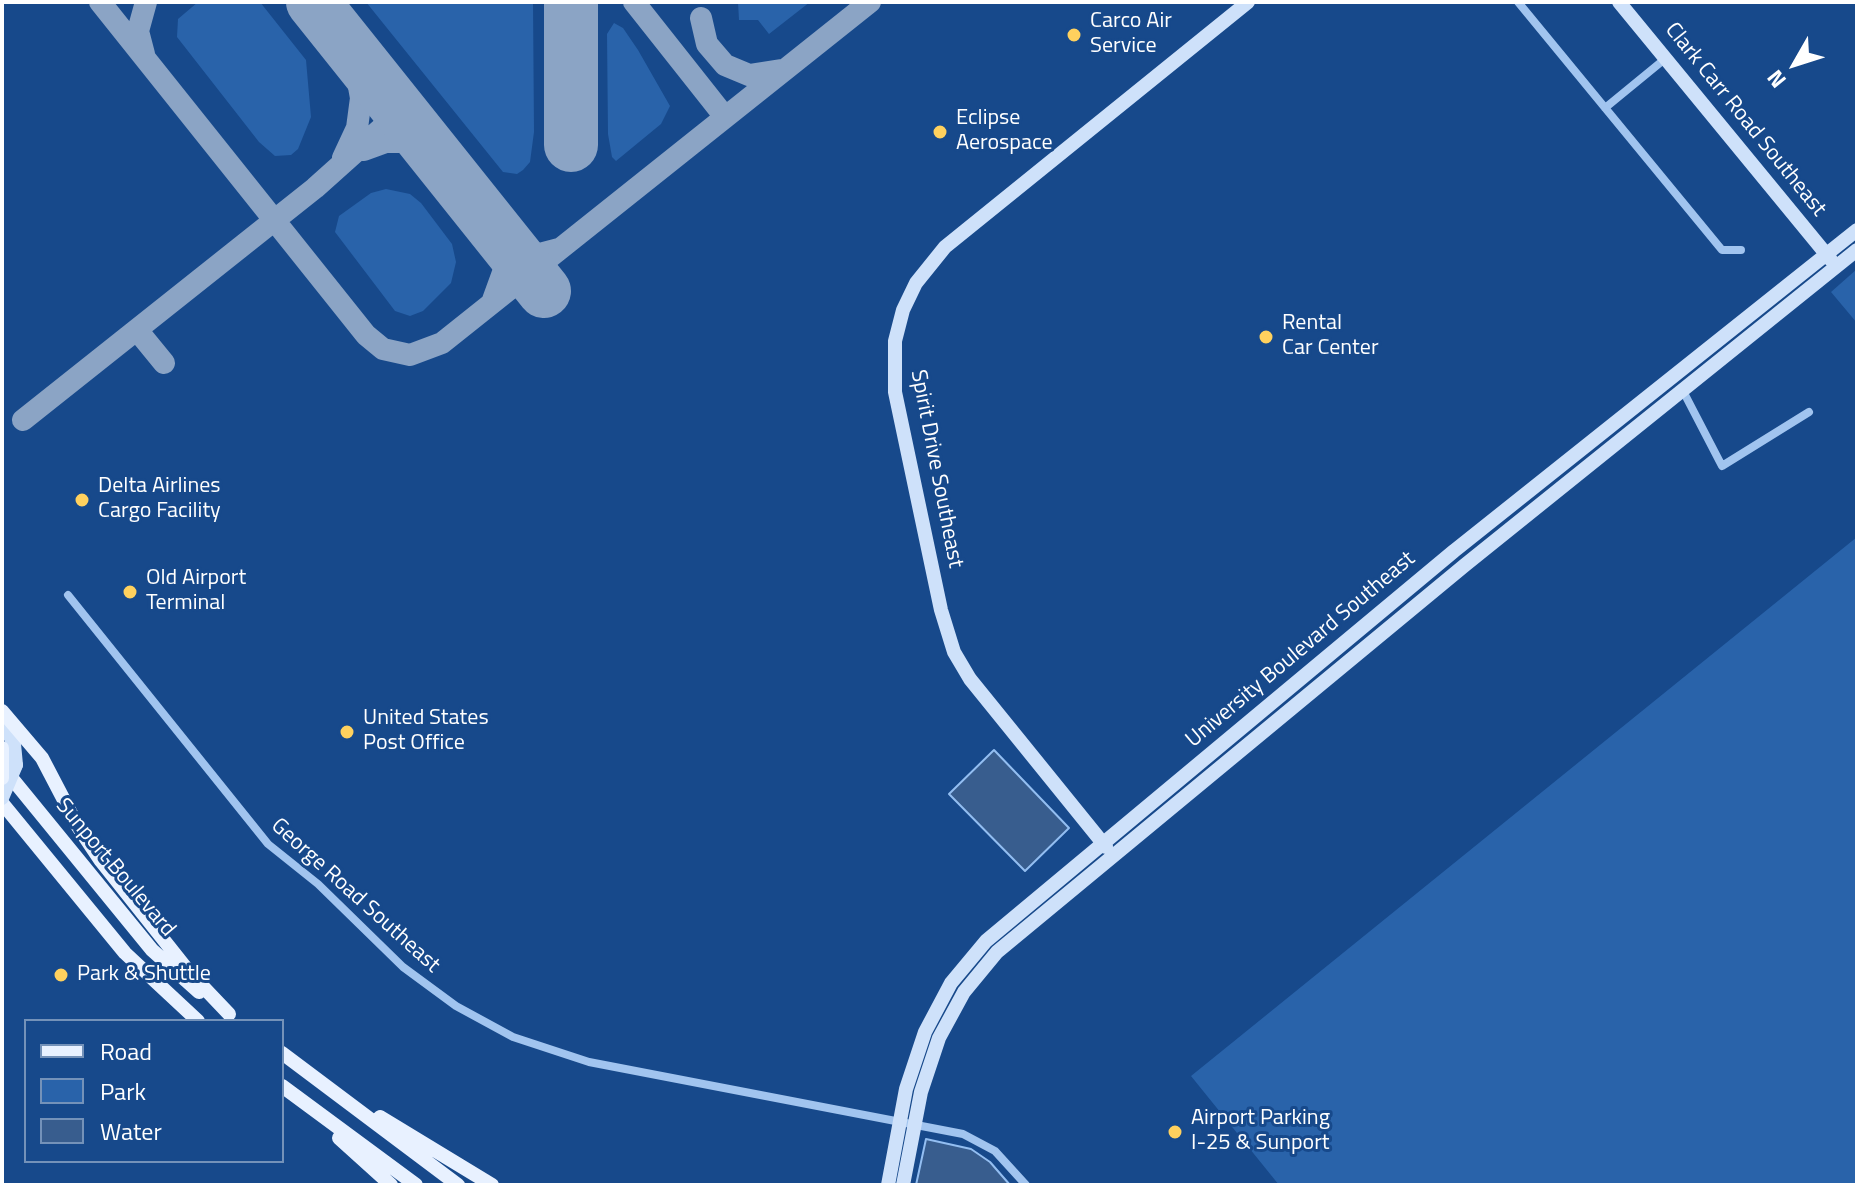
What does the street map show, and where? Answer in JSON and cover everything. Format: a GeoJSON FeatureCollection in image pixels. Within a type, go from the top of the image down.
{"type":"FeatureCollection","features":[{"type":"Feature","properties":{"kind":"main road","name":"Spirit Drive Southeast"},"geometry":{"type":"LineString","coordinates":[[1112,854],[970,679],[954,652],[941,610],[895,392],[895,341],[903,310],[916,283],[945,247],[1248,2]]}},
{"type":"Feature","properties":{"kind":"main road","name":"Clark Carr Road Southeast"},"geometry":{"type":"LineString","coordinates":[[1619,2],[1837,266]]}},
{"type":"Feature","properties":{"kind":"main road","name":"University Boulevard Southeast"},"geometry":{"type":"LineString","coordinates":[[903,1185],[917,1051],[951,983],[992,935],[1672,375],[1857,230]]}},
{"type":"Feature","properties":{"kind":"main road","name":"University Boulevard Southeast"},"geometry":{"type":"LineString","coordinates":[[888,1185],[935,1047],[974,978],[1009,940],[1857,250]]}},
{"type":"Feature","properties":{"kind":"main road"},"geometry":{"type":"LineString","coordinates":[[2,711],[42,758],[77,825],[101,861],[190,973],[233,1018]]}},
{"type":"Feature","properties":{"kind":"main road"},"geometry":{"type":"LineString","coordinates":[[2,721],[14,744],[2,800]]}},
{"type":"Feature","properties":{"kind":"main road"},"geometry":{"type":"LineString","coordinates":[[2,747],[2,778]]}},
{"type":"Feature","properties":{"kind":"main road","name":"Sunport Boulevard"},"geometry":{"type":"LineString","coordinates":[[9,765],[152,950],[186,983],[233,1018]]}},
{"type":"Feature","properties":{"kind":"main road","name":"Sunport Boulevard"},"geometry":{"type":"LineString","coordinates":[[2,800],[125,953],[196,1019]]}},
{"type":"Feature","properties":{"kind":"main road"},"geometry":{"type":"LineString","coordinates":[[284,1054],[458,1185]]}},
{"type":"Feature","properties":{"kind":"main road"},"geometry":{"type":"LineString","coordinates":[[321,1082],[492,1185]]}},
{"type":"Feature","properties":{"kind":"main road"},"geometry":{"type":"LineString","coordinates":[[284,1087],[416,1185]]}},
{"type":"Feature","properties":{"kind":"main road"},"geometry":{"type":"LineString","coordinates":[[284,1088],[391,1185]]}},
{"type":"Feature","properties":{"kind":"street"},"geometry":{"type":"LineString","coordinates":[[1518,2],[1722,250],[1741,250]]}},
{"type":"Feature","properties":{"kind":"street"},"geometry":{"type":"LineString","coordinates":[[1605,108],[1666,58]]}},
{"type":"Feature","properties":{"kind":"street"},"geometry":{"type":"LineString","coordinates":[[1672,375],[1722,466],[1809,412]]}},
{"type":"Feature","properties":{"kind":"street","name":"George Road Southeast"},"geometry":{"type":"LineString","coordinates":[[68,595],[268,844],[318,884],[403,967],[443,998],[505,1033],[574,1059],[951,1131],[985,1145],[1004,1159],[1026,1185]]}},
{"type":"Feature","properties":{"kind":"green space"},"geometry":{"type":"Polygon","coordinates":[[[198,2],[260,2],[306,60],[311,117],[298,149],[291,155],[275,156],[259,142],[177,37],[178,19],[198,2]]]}},
{"type":"Feature","properties":{"kind":"green space"},"geometry":{"type":"Polygon","coordinates":[[[366,2],[533,2],[534,132],[530,162],[523,170],[517,174],[503,172],[366,2]]]}},
{"type":"Feature","properties":{"kind":"green space"},"geometry":{"type":"Polygon","coordinates":[[[738,2],[810,2],[769,34],[758,20],[739,20],[738,2]]]}},
{"type":"Feature","properties":{"kind":"green space"},"geometry":{"type":"Polygon","coordinates":[[[614,23],[623,28],[638,50],[670,106],[661,124],[616,161],[612,157],[608,134],[607,34],[614,23]]]}},
{"type":"Feature","properties":{"kind":"green space"},"geometry":{"type":"Polygon","coordinates":[[[386,189],[410,194],[421,203],[452,244],[456,262],[451,283],[423,311],[410,316],[395,311],[335,232],[339,216],[371,193],[386,189]]]}},
{"type":"Feature","properties":{"kind":"green space"},"geometry":{"type":"Polygon","coordinates":[[[1857,269],[1857,323],[1831,292],[1857,269]]]}},
{"type":"Feature","properties":{"kind":"green space"},"geometry":{"type":"Polygon","coordinates":[[[1857,537],[1857,1185],[1279,1185],[1191,1076],[1857,537]]]}},
{"type":"Feature","properties":{"kind":"water"},"geometry":{"type":"Polygon","coordinates":[[[994,750],[1069,828],[1025,871],[949,794],[994,750]]]}},
{"type":"Feature","properties":{"kind":"water"},"geometry":{"type":"Polygon","coordinates":[[[926,1139],[971,1149],[990,1162],[1010,1185],[916,1185],[926,1139]]]}},
{"type":"Feature","properties":{"kind":"taxiway"},"geometry":{"type":"LineString","coordinates":[[100,2],[366,335],[383,349],[410,355],[442,343],[870,2]]}},
{"type":"Feature","properties":{"kind":"taxiway"},"geometry":{"type":"LineString","coordinates":[[144,54],[138,31],[146,2]]}},
{"type":"Feature","properties":{"kind":"taxiway"},"geometry":{"type":"LineString","coordinates":[[634,2],[725,117]]}},
{"type":"Feature","properties":{"kind":"taxiway"},"geometry":{"type":"LineString","coordinates":[[701,18],[707,44],[725,65],[749,75],[781,70]]}},
{"type":"Feature","properties":{"kind":"taxiway"},"geometry":{"type":"LineString","coordinates":[[341,36],[356,70],[361,98],[357,128],[343,158]]}},
{"type":"Feature","properties":{"kind":"taxiway"},"geometry":{"type":"LineString","coordinates":[[23,420],[315,188],[401,111]]}},
{"type":"Feature","properties":{"kind":"taxiway"},"geometry":{"type":"LineString","coordinates":[[364,150],[386,142],[403,142],[424,149],[443,165],[498,234],[505,267],[493,300]]}},
{"type":"Feature","properties":{"kind":"taxiway"},"geometry":{"type":"LineString","coordinates":[[498,234],[527,252],[540,254],[559,249]]}},
{"type":"Feature","properties":{"kind":"taxiway"},"geometry":{"type":"LineString","coordinates":[[137,330],[164,363]]}},
{"type":"Feature","properties":{"kind":"runway"},"geometry":{"type":"LineString","coordinates":[[313,2],[544,291]]}},
{"type":"Feature","properties":{"kind":"runway"},"geometry":{"type":"LineString","coordinates":[[571,2],[571,145]]}},
{"type":"Feature","properties":{"kind":"place","name":"Carco Air Service"},"geometry":{"type":"Point","coordinates":[1074,35]}},
{"type":"Feature","properties":{"kind":"place","name":"Eclipse Aerospace"},"geometry":{"type":"Point","coordinates":[940,132]}},
{"type":"Feature","properties":{"kind":"place","name":"Rental Car Center"},"geometry":{"type":"Point","coordinates":[1266,337]}},
{"type":"Feature","properties":{"kind":"place","name":"Delta Airlines Cargo Facility"},"geometry":{"type":"Point","coordinates":[82,500]}},
{"type":"Feature","properties":{"kind":"place","name":"Old Airport Terminal"},"geometry":{"type":"Point","coordinates":[130,592]}},
{"type":"Feature","properties":{"kind":"place","name":"United States Post Office"},"geometry":{"type":"Point","coordinates":[347,732]}},
{"type":"Feature","properties":{"kind":"place","name":"Park & Shuttle"},"geometry":{"type":"Point","coordinates":[61,975]}},
{"type":"Feature","properties":{"kind":"place","name":"Airport Parking I-25 & Sunport"},"geometry":{"type":"Point","coordinates":[1175,1132]}}]}
